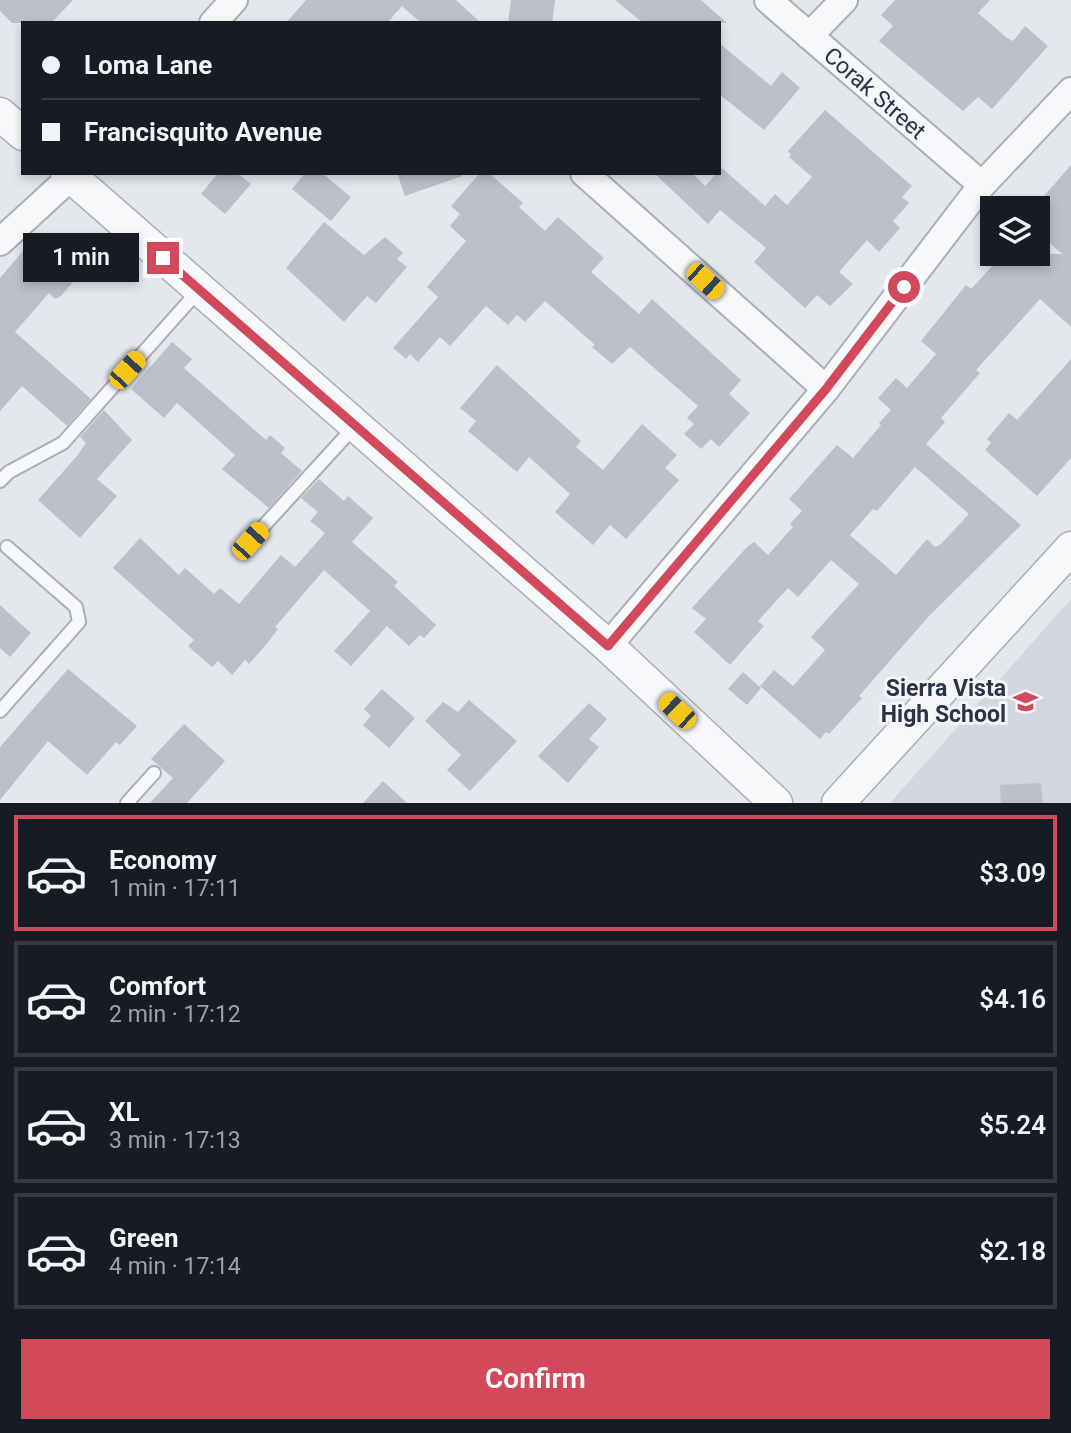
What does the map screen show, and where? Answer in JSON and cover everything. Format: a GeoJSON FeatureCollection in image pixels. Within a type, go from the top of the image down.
{"type":"FeatureCollection","features":[{"type":"Feature","properties":{"kind":"street"},"geometry":{"type":"LineString","coordinates":[[215,21],[234,0]]}},
{"type":"Feature","properties":{"kind":"street","name":"Corak Street"},"geometry":{"type":"LineString","coordinates":[[768,0],[982,185]]}},
{"type":"Feature","properties":{"kind":"street"},"geometry":{"type":"LineString","coordinates":[[809,36],[844,0]]}},
{"type":"Feature","properties":{"kind":"street"},"geometry":{"type":"LineString","coordinates":[[608,646],[826,389],[982,185],[1071,91]]}},
{"type":"Feature","properties":{"kind":"street"},"geometry":{"type":"LineString","coordinates":[[0,114],[21,132]]}},
{"type":"Feature","properties":{"kind":"street"},"geometry":{"type":"LineString","coordinates":[[0,242],[71,175],[608,646],[776,803]]}},
{"type":"Feature","properties":{"kind":"street"},"geometry":{"type":"LineString","coordinates":[[586,175],[826,389]]}},
{"type":"Feature","properties":{"kind":"street"},"geometry":{"type":"LineString","coordinates":[[838,803],[1071,548]]}},
{"type":"Feature","properties":{"kind":"lane"},"geometry":{"type":"LineString","coordinates":[[0,481],[9,472],[63,443],[199,290]]}},
{"type":"Feature","properties":{"kind":"lane"},"geometry":{"type":"LineString","coordinates":[[250,541],[355,426]]}},
{"type":"Feature","properties":{"kind":"lane"},"geometry":{"type":"LineString","coordinates":[[0,711],[79,622],[76,607],[8,547]]}},
{"type":"Feature","properties":{"kind":"lane"},"geometry":{"type":"LineString","coordinates":[[127,803],[153,773]]}},
{"type":"Feature","properties":{"kind":"shaded area","name":"Sierra Vista High School"},"geometry":{"type":"Polygon","coordinates":[[[1071,599],[1071,803],[890,803],[1071,599]]]}},
{"type":"Feature","properties":{"kind":"building"},"geometry":{"type":"Polygon","coordinates":[[[0,0],[73,0],[53,21],[12,23],[0,11],[0,0]]]}},
{"type":"Feature","properties":{"kind":"building"},"geometry":{"type":"Polygon","coordinates":[[[306,0],[456,0],[479,21],[419,21],[402,6],[389,21],[288,21],[306,0]]]}},
{"type":"Feature","properties":{"kind":"building"},"geometry":{"type":"Polygon","coordinates":[[[511,0],[555,0],[552,21],[508,21],[511,0]]]}},
{"type":"Feature","properties":{"kind":"building"},"geometry":{"type":"Polygon","coordinates":[[[615,0],[701,0],[727,23],[721,21],[641,21],[615,0]]]}},
{"type":"Feature","properties":{"kind":"building"},"geometry":{"type":"Polygon","coordinates":[[[895,0],[990,0],[978,13],[1007,38],[1013,41],[1025,26],[1048,46],[992,109],[978,97],[963,111],[879,41],[893,26],[881,15],[895,0]]]}},
{"type":"Feature","properties":{"kind":"building"},"geometry":{"type":"Polygon","coordinates":[[[721,45],[771,86],[782,72],[800,88],[764,130],[721,96],[721,45]]]}},
{"type":"Feature","properties":{"kind":"building"},"geometry":{"type":"Polygon","coordinates":[[[825,110],[912,186],[902,197],[909,203],[893,221],[900,228],[879,252],[867,240],[839,272],[853,284],[830,306],[817,295],[805,308],[754,262],[766,248],[720,210],[708,224],[656,175],[694,175],[705,186],[715,175],[721,175],[722,168],[765,206],[775,194],[787,205],[812,177],[789,157],[791,155],[788,151],[825,110]]]}},
{"type":"Feature","properties":{"kind":"building"},"geometry":{"type":"Polygon","coordinates":[[[1071,165],[1071,327],[1040,299],[976,370],[980,373],[941,418],[945,422],[926,444],[1021,525],[929,616],[859,696],[862,698],[829,734],[826,732],[820,739],[760,686],[774,670],[793,686],[825,650],[811,637],[859,584],[831,560],[798,597],[788,588],[758,621],[764,626],[730,665],[694,632],[706,619],[692,608],[747,547],[754,542],[768,555],[793,527],[790,524],[802,511],[789,499],[837,445],[853,458],[881,425],[879,423],[891,410],[878,398],[896,378],[907,388],[936,354],[921,341],[966,285],[971,289],[992,266],[1050,266],[1050,254],[1062,254],[1050,243],[1050,196],[1044,196],[1071,165]],[[915,467],[877,511],[873,509],[850,535],[896,575],[927,539],[935,547],[969,514],[915,467]]]}},
{"type":"Feature","properties":{"kind":"building"},"geometry":{"type":"Polygon","coordinates":[[[216,175],[240,175],[251,184],[225,214],[201,194],[216,175]]]}},
{"type":"Feature","properties":{"kind":"building"},"geometry":{"type":"Polygon","coordinates":[[[303,175],[324,175],[351,197],[331,221],[292,189],[303,175]]]}},
{"type":"Feature","properties":{"kind":"building"},"geometry":{"type":"Polygon","coordinates":[[[398,175],[462,175],[462,176],[405,196],[398,175]]]}},
{"type":"Feature","properties":{"kind":"building"},"geometry":{"type":"Polygon","coordinates":[[[478,175],[491,175],[523,203],[519,207],[545,231],[558,217],[604,258],[591,272],[639,314],[652,299],[741,380],[729,394],[750,413],[719,447],[711,439],[701,449],[684,434],[694,424],[687,418],[698,406],[630,347],[612,364],[592,347],[595,345],[545,301],[525,322],[517,315],[508,325],[486,306],[450,346],[440,337],[418,362],[410,354],[406,359],[393,348],[438,297],[427,287],[466,241],[450,226],[460,214],[451,206],[478,175]]]}},
{"type":"Feature","properties":{"kind":"building"},"geometry":{"type":"Polygon","coordinates":[[[324,222],[364,255],[385,237],[403,253],[397,259],[407,267],[376,303],[367,296],[344,322],[286,268],[324,222]]]}},
{"type":"Feature","properties":{"kind":"building"},"geometry":{"type":"Polygon","coordinates":[[[42,242],[78,276],[61,296],[55,299],[49,293],[15,332],[91,399],[67,426],[22,386],[0,411],[0,278],[29,244],[35,250],[42,242]]]}},
{"type":"Feature","properties":{"kind":"building"},"geometry":{"type":"Polygon","coordinates":[[[172,342],[192,359],[184,368],[266,440],[270,435],[285,448],[281,453],[302,471],[269,508],[222,469],[235,455],[177,403],[164,418],[131,389],[172,342]]]}},
{"type":"Feature","properties":{"kind":"building"},"geometry":{"type":"Polygon","coordinates":[[[1071,359],[1071,458],[1037,496],[985,450],[991,443],[987,439],[1009,413],[1017,420],[1071,359]]]}},
{"type":"Feature","properties":{"kind":"building"},"geometry":{"type":"Polygon","coordinates":[[[497,365],[581,441],[576,447],[603,470],[642,424],[677,455],[665,468],[679,480],[626,539],[610,525],[593,545],[555,512],[570,494],[529,457],[517,472],[468,431],[476,421],[460,408],[497,365]]]}},
{"type":"Feature","properties":{"kind":"building"},"geometry":{"type":"Polygon","coordinates":[[[104,410],[132,440],[97,479],[117,496],[80,538],[38,500],[77,456],[86,443],[80,437],[104,410]]]}},
{"type":"Feature","properties":{"kind":"building"},"geometry":{"type":"Polygon","coordinates":[[[319,479],[344,501],[348,496],[373,518],[352,542],[398,582],[394,586],[436,625],[424,638],[420,635],[409,646],[387,626],[351,666],[334,651],[370,611],[324,570],[275,627],[278,629],[249,664],[245,660],[232,675],[218,661],[212,667],[188,646],[194,640],[113,568],[140,538],[179,575],[185,568],[214,594],[220,588],[239,604],[281,555],[295,567],[325,533],[310,521],[318,512],[301,498],[319,479]]]}},
{"type":"Feature","properties":{"kind":"building"},"geometry":{"type":"Polygon","coordinates":[[[0,605],[31,633],[10,657],[0,648],[0,605]]]}},
{"type":"Feature","properties":{"kind":"building"},"geometry":{"type":"Polygon","coordinates":[[[68,669],[137,726],[120,745],[116,742],[87,775],[48,741],[0,800],[0,747],[68,669]]]}},
{"type":"Feature","properties":{"kind":"building"},"geometry":{"type":"Polygon","coordinates":[[[743,672],[761,688],[747,705],[728,689],[743,672]]]}},
{"type":"Feature","properties":{"kind":"building"},"geometry":{"type":"Polygon","coordinates":[[[382,689],[415,718],[389,748],[363,725],[371,716],[364,709],[382,689]]]}},
{"type":"Feature","properties":{"kind":"building"},"geometry":{"type":"Polygon","coordinates":[[[469,700],[517,741],[470,791],[447,770],[461,755],[425,721],[443,702],[458,712],[469,700]]]}},
{"type":"Feature","properties":{"kind":"building"},"geometry":{"type":"Polygon","coordinates":[[[589,703],[607,719],[589,739],[599,747],[568,783],[538,756],[589,703]]]}},
{"type":"Feature","properties":{"kind":"building"},"geometry":{"type":"Polygon","coordinates":[[[184,724],[225,761],[187,803],[150,803],[173,778],[151,759],[184,724]]]}},
{"type":"Feature","properties":{"kind":"building"},"geometry":{"type":"Polygon","coordinates":[[[383,781],[407,803],[363,803],[383,781]]]}},
{"type":"Feature","properties":{"kind":"building"},"geometry":{"type":"Polygon","coordinates":[[[1041,783],[1043,803],[1001,803],[1000,785],[1041,783]]]}},
{"type":"Feature","properties":{"kind":"place","name":"Sierra Vista High School"},"geometry":{"type":"Point","coordinates":[1026,701]}},
{"type":"Feature","properties":{"kind":"route"},"geometry":{"type":"LineString","coordinates":[[163,258],[608,646],[826,389],[904,287]]}}]}
